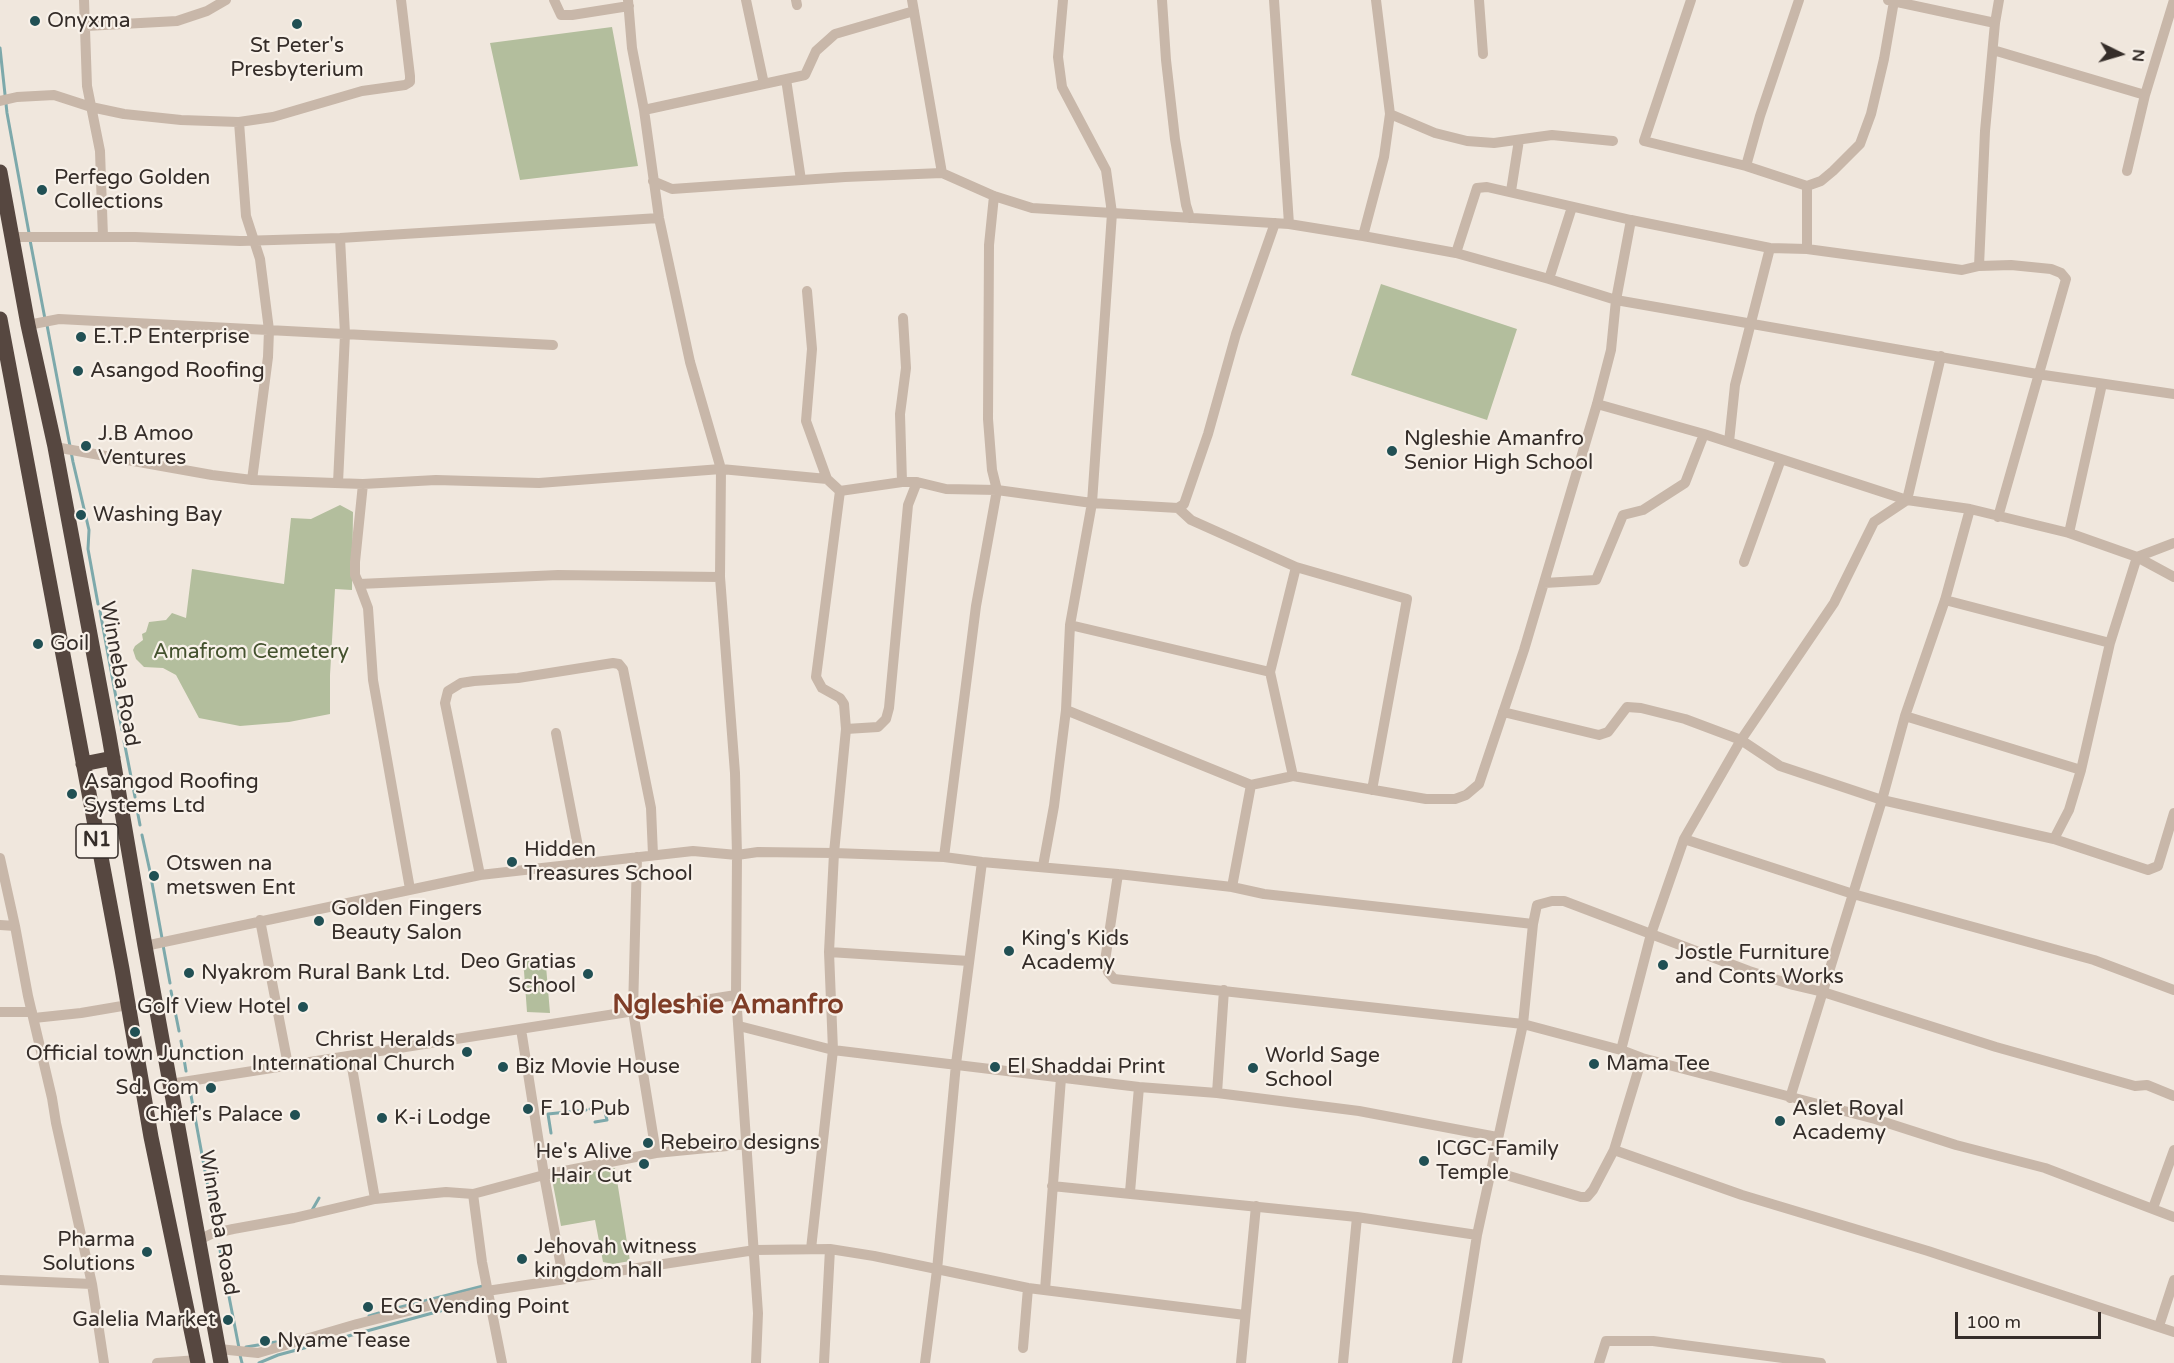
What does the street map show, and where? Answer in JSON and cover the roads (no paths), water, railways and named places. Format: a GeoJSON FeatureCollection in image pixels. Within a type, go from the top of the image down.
{"type":"FeatureCollection","features":[{"type":"Feature","properties":{"kind":"highway","name":"Winneba Road"},"geometry":{"type":"LineString","coordinates":[[0,172],[8,230],[55,447],[113,758],[220,1356]]}},
{"type":"Feature","properties":{"kind":"highway","name":"N1"},"geometry":{"type":"LineString","coordinates":[[0,319],[151,1137],[198,1362]]}},
{"type":"Feature","properties":{"kind":"highway"},"geometry":{"type":"LineString","coordinates":[[83,764],[113,758]]}},
{"type":"Feature","properties":{"kind":"street"},"geometry":{"type":"LineString","coordinates":[[84,0],[87,86],[100,151],[104,237]]}},
{"type":"Feature","properties":{"kind":"street"},"geometry":{"type":"LineString","coordinates":[[86,26],[177,21],[207,11],[226,0]]}},
{"type":"Feature","properties":{"kind":"street"},"geometry":{"type":"LineString","coordinates":[[0,101],[17,97],[54,95],[91,107],[148,117],[239,122],[273,117],[362,91],[405,85],[410,81],[410,76],[401,0]]}},
{"type":"Feature","properties":{"kind":"street"},"geometry":{"type":"LineString","coordinates":[[554,0],[561,15],[572,15],[629,3],[632,48],[644,110],[659,218],[690,362],[721,469],[720,577],[735,772],[736,995],[755,1250],[758,1313],[756,1363]]}},
{"type":"Feature","properties":{"kind":"street"},"geometry":{"type":"LineString","coordinates":[[746,0],[764,84]]}},
{"type":"Feature","properties":{"kind":"street"},"geometry":{"type":"LineString","coordinates":[[1042,866],[1054,806],[1065,711],[1070,625],[1092,503],[1112,213],[1106,170],[1062,87],[1058,57],[1063,0]]}},
{"type":"Feature","properties":{"kind":"street"},"geometry":{"type":"LineString","coordinates":[[1162,0],[1175,139],[1190,218]]}},
{"type":"Feature","properties":{"kind":"street"},"geometry":{"type":"LineString","coordinates":[[1274,0],[1289,224]]}},
{"type":"Feature","properties":{"kind":"street"},"geometry":{"type":"LineString","coordinates":[[1363,236],[1384,157],[1390,114],[1376,0]]}},
{"type":"Feature","properties":{"kind":"street"},"geometry":{"type":"LineString","coordinates":[[1479,0],[1484,54]]}},
{"type":"Feature","properties":{"kind":"street"},"geometry":{"type":"LineString","coordinates":[[1691,0],[1644,141],[1746,166],[1807,186],[1821,181],[1860,144],[1871,114],[1884,59],[1890,1],[1995,23]]}},
{"type":"Feature","properties":{"kind":"street"},"geometry":{"type":"LineString","coordinates":[[1746,166],[1760,116],[1799,0]]}},
{"type":"Feature","properties":{"kind":"street"},"geometry":{"type":"LineString","coordinates":[[1979,266],[1985,131],[1999,0]]}},
{"type":"Feature","properties":{"kind":"street"},"geometry":{"type":"LineString","coordinates":[[2127,171],[2145,95],[2174,0]]}},
{"type":"Feature","properties":{"kind":"street"},"geometry":{"type":"LineString","coordinates":[[644,110],[805,75],[816,51],[835,34],[913,6],[942,173]]}},
{"type":"Feature","properties":{"kind":"street"},"geometry":{"type":"LineString","coordinates":[[1993,50],[2145,95]]}},
{"type":"Feature","properties":{"kind":"street"},"geometry":{"type":"LineString","coordinates":[[786,79],[801,180]]}},
{"type":"Feature","properties":{"kind":"street"},"geometry":{"type":"LineString","coordinates":[[1390,114],[1435,133],[1467,141],[1494,144],[1552,135],[1613,141]]}},
{"type":"Feature","properties":{"kind":"street"},"geometry":{"type":"LineString","coordinates":[[239,122],[246,216],[260,260],[269,330],[268,357],[252,480]]}},
{"type":"Feature","properties":{"kind":"street"},"geometry":{"type":"LineString","coordinates":[[1511,191],[1519,140]]}},
{"type":"Feature","properties":{"kind":"street"},"geometry":{"type":"LineString","coordinates":[[654,180],[672,189],[942,173],[994,195],[1032,207],[1289,224],[1363,236],[1456,253],[1616,300],[2037,374],[2174,394]]}},
{"type":"Feature","properties":{"kind":"street"},"geometry":{"type":"LineString","coordinates":[[1807,186],[1807,249]]}},
{"type":"Feature","properties":{"kind":"street"},"geometry":{"type":"LineString","coordinates":[[1456,253],[1477,188],[1487,187],[1631,220],[1770,248],[1807,249],[1962,270],[1979,266],[2011,266],[2051,269],[2061,273],[2066,279],[1998,517]]}},
{"type":"Feature","properties":{"kind":"street"},"geometry":{"type":"LineString","coordinates":[[944,857],[976,606],[997,490],[992,470],[988,419],[990,245],[994,195]]}},
{"type":"Feature","properties":{"kind":"street"},"geometry":{"type":"LineString","coordinates":[[1549,279],[1572,207]]}},
{"type":"Feature","properties":{"kind":"street"},"geometry":{"type":"LineString","coordinates":[[8,230],[104,237],[254,241],[340,238],[659,218]]}},
{"type":"Feature","properties":{"kind":"street"},"geometry":{"type":"LineString","coordinates":[[1065,711],[1251,785],[1293,776],[1426,799],[1455,799],[1466,795],[1479,784],[1544,583],[1597,404],[1611,350],[1616,300],[1631,220]]}},
{"type":"Feature","properties":{"kind":"street"},"geometry":{"type":"LineString","coordinates":[[840,491],[917,482],[946,489],[997,490],[1092,503],[1178,508],[1184,504],[1208,434],[1236,334],[1275,223]]}},
{"type":"Feature","properties":{"kind":"street"},"geometry":{"type":"LineString","coordinates":[[338,483],[345,334],[340,238]]}},
{"type":"Feature","properties":{"kind":"street"},"geometry":{"type":"LineString","coordinates":[[1729,442],[1735,385],[1770,248]]}},
{"type":"Feature","properties":{"kind":"street"},"geometry":{"type":"LineString","coordinates":[[807,291],[812,349],[806,421],[827,479],[840,491]]}},
{"type":"Feature","properties":{"kind":"street"},"geometry":{"type":"LineString","coordinates":[[902,482],[900,414],[906,368],[903,318]]}},
{"type":"Feature","properties":{"kind":"street"},"geometry":{"type":"LineString","coordinates":[[28,325],[58,319],[554,345]]}},
{"type":"Feature","properties":{"kind":"street"},"geometry":{"type":"LineString","coordinates":[[1621,1050],[1652,934],[1684,839],[1741,740],[1834,603],[1874,522],[1907,500],[1941,356]]}},
{"type":"Feature","properties":{"kind":"street"},"geometry":{"type":"LineString","coordinates":[[2069,533],[2103,384]]}},
{"type":"Feature","properties":{"kind":"street"},"geometry":{"type":"LineString","coordinates":[[1597,404],[1704,434],[1907,500],[1970,509],[2069,533],[2137,557],[2174,577]]}},
{"type":"Feature","properties":{"kind":"street"},"geometry":{"type":"LineString","coordinates":[[1544,583],[1596,580],[1623,515],[1642,510],[1686,483],[1704,434]]}},
{"type":"Feature","properties":{"kind":"street"},"geometry":{"type":"LineString","coordinates":[[55,447],[252,480],[363,484],[436,480],[539,483],[721,469],[772,472],[827,479]]}},
{"type":"Feature","properties":{"kind":"street"},"geometry":{"type":"LineString","coordinates":[[1744,562],[1781,459]]}},
{"type":"Feature","properties":{"kind":"street"},"geometry":{"type":"LineString","coordinates":[[846,729],[878,727],[886,719],[890,708],[908,505],[917,482]]}},
{"type":"Feature","properties":{"kind":"street"},"geometry":{"type":"LineString","coordinates":[[363,484],[355,575],[368,608],[372,672],[410,889]]}},
{"type":"Feature","properties":{"kind":"street"},"geometry":{"type":"LineString","coordinates":[[811,1249],[833,1050],[829,952],[834,853],[846,729],[844,704],[840,698],[822,688],[816,677],[840,491]]}},
{"type":"Feature","properties":{"kind":"street"},"geometry":{"type":"LineString","coordinates":[[1178,508],[1191,520],[1296,567],[1407,599],[1372,790]]}},
{"type":"Feature","properties":{"kind":"street"},"geometry":{"type":"LineString","coordinates":[[1790,1098],[1882,800],[1905,716],[1945,600],[1970,509]]}},
{"type":"Feature","properties":{"kind":"street"},"geometry":{"type":"LineString","coordinates":[[2137,557],[2174,543]]}},
{"type":"Feature","properties":{"kind":"street"},"geometry":{"type":"LineString","coordinates":[[2054,839],[2069,810],[2082,770],[2110,643],[2137,557]]}},
{"type":"Feature","properties":{"kind":"street"},"geometry":{"type":"LineString","coordinates":[[1293,776],[1270,672],[1296,567]]}},
{"type":"Feature","properties":{"kind":"street"},"geometry":{"type":"LineString","coordinates":[[359,584],[558,575],[720,577]]}},
{"type":"Feature","properties":{"kind":"street"},"geometry":{"type":"LineString","coordinates":[[1945,600],[2110,643]]}},
{"type":"Feature","properties":{"kind":"street"},"geometry":{"type":"LineString","coordinates":[[1070,625],[1270,672]]}},
{"type":"Feature","properties":{"kind":"street"},"geometry":{"type":"LineString","coordinates":[[480,875],[446,714],[445,703],[448,691],[461,683],[518,678],[613,663],[619,664],[623,669],[651,808],[653,855]]}},
{"type":"Feature","properties":{"kind":"street"},"geometry":{"type":"LineString","coordinates":[[1503,712],[1599,735],[1608,732],[1627,707],[1641,708],[1685,719],[1741,740],[1780,766],[1882,800],[2054,839],[2148,870],[2158,866],[2174,813]]}},
{"type":"Feature","properties":{"kind":"street"},"geometry":{"type":"LineString","coordinates":[[1905,716],[2082,770]]}},
{"type":"Feature","properties":{"kind":"street"},"geometry":{"type":"LineString","coordinates":[[556,733],[581,862]]}},
{"type":"Feature","properties":{"kind":"street"},"geometry":{"type":"LineString","coordinates":[[1232,887],[1251,785]]}},
{"type":"Feature","properties":{"kind":"street"},"geometry":{"type":"LineString","coordinates":[[1684,839],[1853,894],[2094,960],[2174,990]]}},
{"type":"Feature","properties":{"kind":"street"},"geometry":{"type":"LineString","coordinates":[[145,946],[480,875],[693,851],[737,855],[758,852],[944,857],[1118,874],[1232,887],[1264,894],[1533,924]]}},
{"type":"Feature","properties":{"kind":"street"},"geometry":{"type":"LineString","coordinates":[[637,857],[633,1011],[656,1153]]}},
{"type":"Feature","properties":{"kind":"street"},"geometry":{"type":"LineString","coordinates":[[0,858],[92,1284],[104,1363]]}},
{"type":"Feature","properties":{"kind":"street"},"geometry":{"type":"LineString","coordinates":[[925,1363],[937,1270],[956,1064],[982,862]]}},
{"type":"Feature","properties":{"kind":"street"},"geometry":{"type":"LineString","coordinates":[[1118,874],[1105,961],[1108,972],[1114,979],[1523,1024],[1621,1050],[1642,1059],[1875,1119],[1956,1145],[2045,1168],[2174,1217]]}},
{"type":"Feature","properties":{"kind":"street"},"geometry":{"type":"LineString","coordinates":[[1456,1363],[1477,1235],[1523,1024],[1537,905],[1564,901],[1792,985],[1823,992],[1996,1047],[2135,1086],[2147,1085],[2174,1095]]}},
{"type":"Feature","properties":{"kind":"street"},"geometry":{"type":"LineString","coordinates":[[260,920],[288,1065]]}},
{"type":"Feature","properties":{"kind":"street"},"geometry":{"type":"LineString","coordinates":[[0,925],[15,926]]}},
{"type":"Feature","properties":{"kind":"street"},"geometry":{"type":"LineString","coordinates":[[829,952],[969,961]]}},
{"type":"Feature","properties":{"kind":"street"},"geometry":{"type":"LineString","coordinates":[[1217,1093],[1224,990]]}},
{"type":"Feature","properties":{"kind":"street"},"geometry":{"type":"LineString","coordinates":[[170,1084],[736,995]]}},
{"type":"Feature","properties":{"kind":"street"},"geometry":{"type":"LineString","coordinates":[[0,1012],[33,1015],[81,1013],[128,1005]]}},
{"type":"Feature","properties":{"kind":"street"},"geometry":{"type":"LineString","coordinates":[[739,1026],[833,1050],[1359,1111],[1497,1137]]}},
{"type":"Feature","properties":{"kind":"street"},"geometry":{"type":"LineString","coordinates":[[521,1029],[544,1175],[565,1279]]}},
{"type":"Feature","properties":{"kind":"street"},"geometry":{"type":"LineString","coordinates":[[350,1056],[375,1199]]}},
{"type":"Feature","properties":{"kind":"street"},"geometry":{"type":"LineString","coordinates":[[1492,1171],[1587,1197],[1614,1150],[1642,1059]]}},
{"type":"Feature","properties":{"kind":"street"},"geometry":{"type":"LineString","coordinates":[[1045,1290],[1061,1078]]}},
{"type":"Feature","properties":{"kind":"street"},"geometry":{"type":"LineString","coordinates":[[1130,1192],[1139,1087]]}},
{"type":"Feature","properties":{"kind":"street"},"geometry":{"type":"LineString","coordinates":[[199,1240],[211,1234],[375,1199],[446,1192],[473,1194],[544,1175],[656,1153],[748,1144]]}},
{"type":"Feature","properties":{"kind":"street"},"geometry":{"type":"LineString","coordinates":[[1614,1150],[1742,1195],[1928,1251],[2174,1332]]}},
{"type":"Feature","properties":{"kind":"street"},"geometry":{"type":"LineString","coordinates":[[2153,1208],[2174,1150]]}},
{"type":"Feature","properties":{"kind":"street"},"geometry":{"type":"LineString","coordinates":[[1052,1186],[1130,1192],[1357,1217],[1477,1235]]}},
{"type":"Feature","properties":{"kind":"street"},"geometry":{"type":"LineString","coordinates":[[473,1194],[487,1291],[502,1363]]}},
{"type":"Feature","properties":{"kind":"street"},"geometry":{"type":"LineString","coordinates":[[1241,1363],[1256,1206]]}},
{"type":"Feature","properties":{"kind":"street"},"geometry":{"type":"LineString","coordinates":[[1343,1363],[1357,1217]]}},
{"type":"Feature","properties":{"kind":"street"},"geometry":{"type":"LineString","coordinates":[[220,1356],[255,1358],[487,1291],[755,1250],[830,1250],[874,1256],[1028,1288],[1245,1315]]}},
{"type":"Feature","properties":{"kind":"street"},"geometry":{"type":"LineString","coordinates":[[824,1363],[830,1250]]}},
{"type":"Feature","properties":{"kind":"street"},"geometry":{"type":"LineString","coordinates":[[0,1280],[92,1284]]}},
{"type":"Feature","properties":{"kind":"street"},"geometry":{"type":"LineString","coordinates":[[2159,1326],[2174,1280]]}},
{"type":"Feature","properties":{"kind":"street"},"geometry":{"type":"LineString","coordinates":[[1023,1348],[1028,1288]]}},
{"type":"Feature","properties":{"kind":"street"},"geometry":{"type":"LineString","coordinates":[[1599,1363],[1606,1341],[1653,1341],[1821,1363]]}},
{"type":"Feature","properties":{"kind":"street"},"geometry":{"type":"LineString","coordinates":[[157,1363],[198,1362]]}},
{"type":"Feature","properties":{"kind":"waterway"},"geometry":{"type":"LineString","coordinates":[[0,48],[7,113],[29,233]]}},
{"type":"Feature","properties":{"kind":"waterway"},"geometry":{"type":"LineString","coordinates":[[30,240],[45,319]]}},
{"type":"Feature","properties":{"kind":"waterway"},"geometry":{"type":"LineString","coordinates":[[47,325],[73,462],[89,530],[88,549],[98,604]]}},
{"type":"Feature","properties":{"kind":"waterway"},"geometry":{"type":"LineString","coordinates":[[100,611],[122,730]]}},
{"type":"Feature","properties":{"kind":"waterway"},"geometry":{"type":"LineString","coordinates":[[124,741],[135,797]]}},
{"type":"Feature","properties":{"kind":"waterway"},"geometry":{"type":"LineString","coordinates":[[136,804],[140,825]]}},
{"type":"Feature","properties":{"kind":"waterway"},"geometry":{"type":"LineString","coordinates":[[142,835],[151,876]]}},
{"type":"Feature","properties":{"kind":"waterway"},"geometry":{"type":"LineString","coordinates":[[152,883],[162,938]]}},
{"type":"Feature","properties":{"kind":"waterway"},"geometry":{"type":"LineString","coordinates":[[163,945],[170,983]]}},
{"type":"Feature","properties":{"kind":"waterway"},"geometry":{"type":"LineString","coordinates":[[171,991],[179,1031]]}},
{"type":"Feature","properties":{"kind":"waterway"},"geometry":{"type":"LineString","coordinates":[[181,1041],[186,1071]]}},
{"type":"Feature","properties":{"kind":"waterway"},"geometry":{"type":"LineString","coordinates":[[190,1090],[215,1225]]}},
{"type":"Feature","properties":{"kind":"waterway"},"geometry":{"type":"LineString","coordinates":[[590,1109],[604,1108],[607,1120],[595,1122]]}},
{"type":"Feature","properties":{"kind":"waterway"},"geometry":{"type":"LineString","coordinates":[[551,1133],[548,1114],[586,1110]]}},
{"type":"Feature","properties":{"kind":"waterway"},"geometry":{"type":"LineString","coordinates":[[311,1212],[319,1198]]}},
{"type":"Feature","properties":{"kind":"waterway"},"geometry":{"type":"LineString","coordinates":[[219,1245],[239,1348]]}},
{"type":"Feature","properties":{"kind":"waterway"},"geometry":{"type":"LineString","coordinates":[[389,1310],[483,1286]]}},
{"type":"Feature","properties":{"kind":"waterway"},"geometry":{"type":"LineString","coordinates":[[341,1338],[484,1299]]}},
{"type":"Feature","properties":{"kind":"waterway"},"geometry":{"type":"LineString","coordinates":[[369,1316],[379,1313]]}},
{"type":"Feature","properties":{"kind":"waterway"},"geometry":{"type":"LineString","coordinates":[[259,1363],[278,1355],[330,1341]]}},
{"type":"Feature","properties":{"kind":"waterway"},"geometry":{"type":"LineString","coordinates":[[246,1347],[276,1342]]}},
{"type":"Feature","properties":{"kind":"waterway"},"geometry":{"type":"LineString","coordinates":[[240,1355],[242,1363]]}},
{"type":"Feature","properties":{"kind":"place","name":"Onyxma"},"geometry":{"type":"Point","coordinates":[35,21]}},
{"type":"Feature","properties":{"kind":"place","name":"St Peter's Presbyterium"},"geometry":{"type":"Point","coordinates":[297,24]}},
{"type":"Feature","properties":{"kind":"place","name":"Perfego Golden Collections"},"geometry":{"type":"Point","coordinates":[42,190]}},
{"type":"Feature","properties":{"kind":"place","name":"E.T.P Enterprise"},"geometry":{"type":"Point","coordinates":[81,337]}},
{"type":"Feature","properties":{"kind":"place","name":"Asangod Roofing"},"geometry":{"type":"Point","coordinates":[78,371]}},
{"type":"Feature","properties":{"kind":"place","name":"J.B Amoo Ventures"},"geometry":{"type":"Point","coordinates":[86,446]}},
{"type":"Feature","properties":{"kind":"place","name":"Ngleshie Amanfro Senior High School"},"geometry":{"type":"Point","coordinates":[1392,451]}},
{"type":"Feature","properties":{"kind":"place","name":"Washing Bay"},"geometry":{"type":"Point","coordinates":[81,515]}},
{"type":"Feature","properties":{"kind":"place","name":"Goil"},"geometry":{"type":"Point","coordinates":[38,644]}},
{"type":"Feature","properties":{"kind":"place","name":"Asangod Roofing Systems Ltd"},"geometry":{"type":"Point","coordinates":[72,794]}},
{"type":"Feature","properties":{"kind":"place","name":"Hidden Treasures School"},"geometry":{"type":"Point","coordinates":[512,862]}},
{"type":"Feature","properties":{"kind":"place","name":"Otswen na metswen Ent"},"geometry":{"type":"Point","coordinates":[154,876]}},
{"type":"Feature","properties":{"kind":"place","name":"Golden Fingers Beauty Salon"},"geometry":{"type":"Point","coordinates":[319,921]}},
{"type":"Feature","properties":{"kind":"place","name":"King's Kids Academy"},"geometry":{"type":"Point","coordinates":[1009,951]}},
{"type":"Feature","properties":{"kind":"place","name":"Jostle Furniture and Conts Works"},"geometry":{"type":"Point","coordinates":[1663,965]}},
{"type":"Feature","properties":{"kind":"place","name":"Nyakrom Rural Bank Ltd."},"geometry":{"type":"Point","coordinates":[189,973]}},
{"type":"Feature","properties":{"kind":"place","name":"Deo Gratias School"},"geometry":{"type":"Point","coordinates":[588,974]}},
{"type":"Feature","properties":{"kind":"place","name":"Golf View Hotel"},"geometry":{"type":"Point","coordinates":[303,1007]}},
{"type":"Feature","properties":{"kind":"place","name":"Official town Junction"},"geometry":{"type":"Point","coordinates":[135,1032]}},
{"type":"Feature","properties":{"kind":"place","name":"Christ Heralds International Church"},"geometry":{"type":"Point","coordinates":[467,1052]}},
{"type":"Feature","properties":{"kind":"place","name":"Mama Tee"},"geometry":{"type":"Point","coordinates":[1594,1064]}},
{"type":"Feature","properties":{"kind":"place","name":"Biz Movie House"},"geometry":{"type":"Point","coordinates":[503,1067]}},
{"type":"Feature","properties":{"kind":"place","name":"El Shaddai Print"},"geometry":{"type":"Point","coordinates":[995,1067]}},
{"type":"Feature","properties":{"kind":"place","name":"World Sage School"},"geometry":{"type":"Point","coordinates":[1253,1068]}},
{"type":"Feature","properties":{"kind":"place","name":"Sd. Com"},"geometry":{"type":"Point","coordinates":[211,1088]}},
{"type":"Feature","properties":{"kind":"place","name":"F 10 Pub"},"geometry":{"type":"Point","coordinates":[528,1109]}},
{"type":"Feature","properties":{"kind":"place","name":"Chief's Palace"},"geometry":{"type":"Point","coordinates":[295,1115]}},
{"type":"Feature","properties":{"kind":"place","name":"K-i Lodge"},"geometry":{"type":"Point","coordinates":[382,1118]}},
{"type":"Feature","properties":{"kind":"place","name":"Aslet Royal Academy"},"geometry":{"type":"Point","coordinates":[1780,1121]}},
{"type":"Feature","properties":{"kind":"place","name":"Rebeiro designs"},"geometry":{"type":"Point","coordinates":[648,1143]}},
{"type":"Feature","properties":{"kind":"place","name":"ICGC-Family Temple"},"geometry":{"type":"Point","coordinates":[1424,1161]}},
{"type":"Feature","properties":{"kind":"place","name":"He's Alive Hair Cut"},"geometry":{"type":"Point","coordinates":[644,1164]}},
{"type":"Feature","properties":{"kind":"place","name":"Pharma Solutions"},"geometry":{"type":"Point","coordinates":[147,1252]}},
{"type":"Feature","properties":{"kind":"place","name":"Jehovah witness kingdom hall"},"geometry":{"type":"Point","coordinates":[522,1259]}},
{"type":"Feature","properties":{"kind":"place","name":"ECG Vending Point"},"geometry":{"type":"Point","coordinates":[368,1307]}},
{"type":"Feature","properties":{"kind":"place","name":"Galelia Market"},"geometry":{"type":"Point","coordinates":[228,1320]}},
{"type":"Feature","properties":{"kind":"place","name":"Nyame Tease"},"geometry":{"type":"Point","coordinates":[265,1341]}},
{"type":"Feature","properties":{"kind":"district","name":"Ngleshie Amanfro"},"geometry":{"type":"Point","coordinates":[728,1006]}},
{"type":"Feature","properties":{"kind":"park label","name":"Amafrom Cemetery"},"geometry":{"type":"Point","coordinates":[251,652]}}]}
